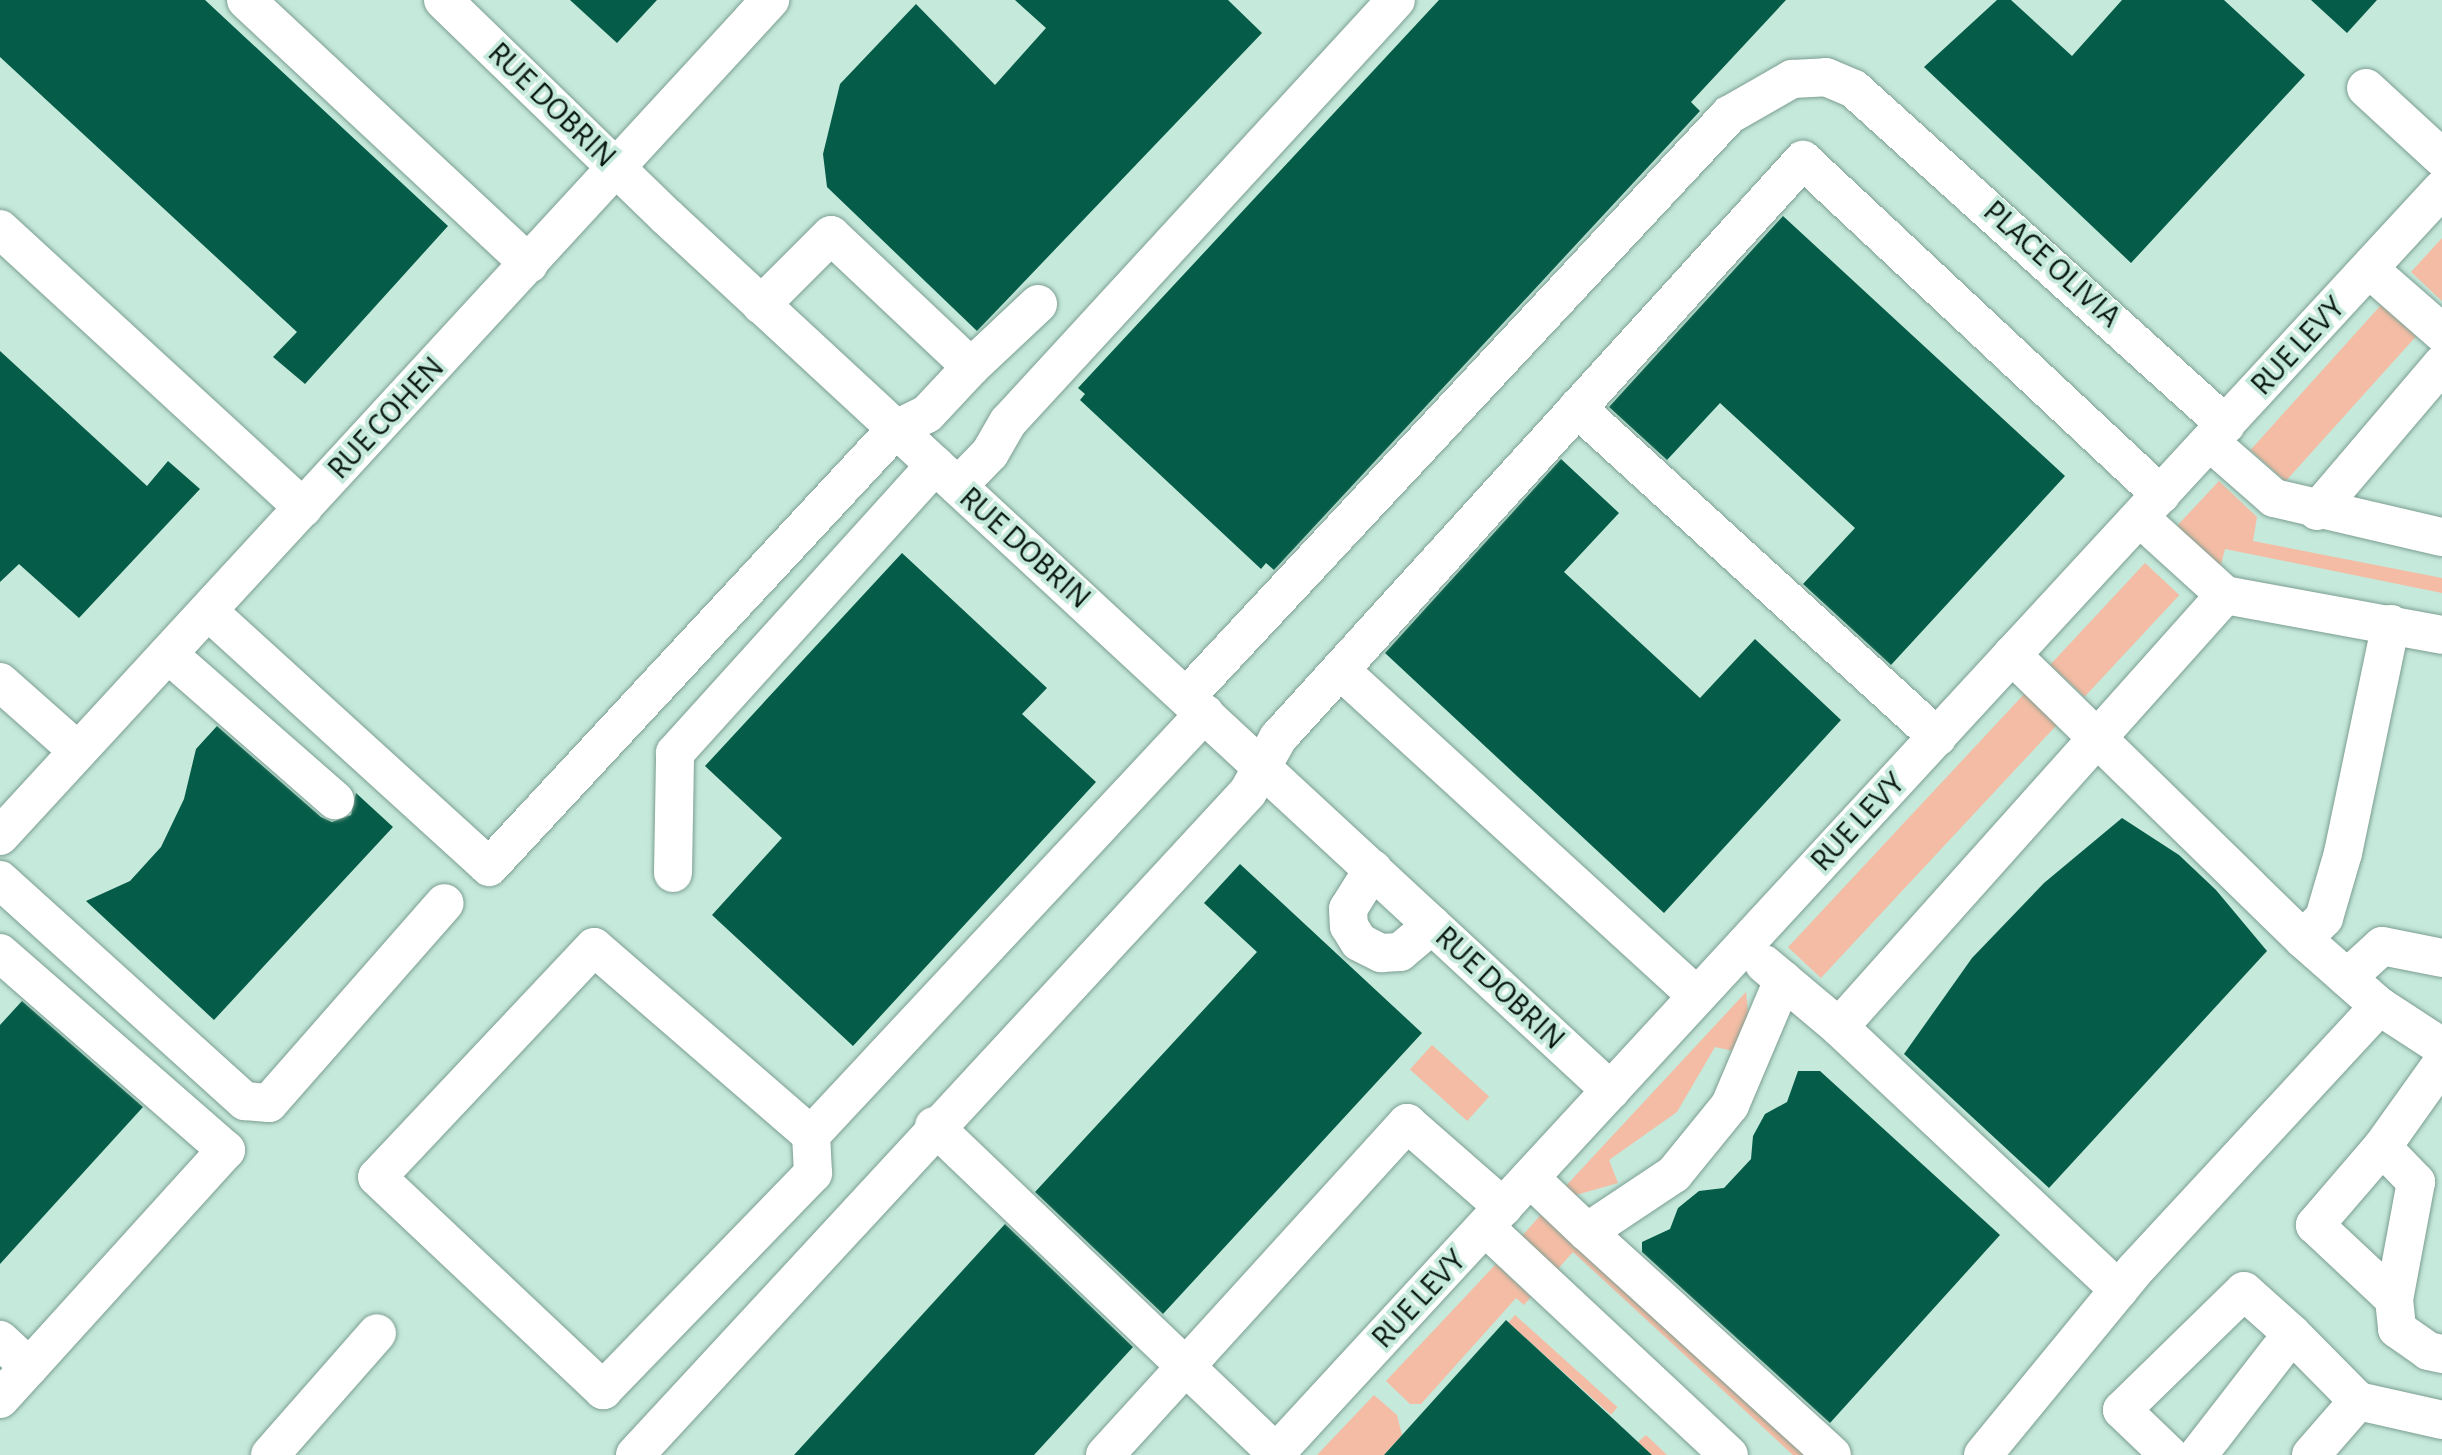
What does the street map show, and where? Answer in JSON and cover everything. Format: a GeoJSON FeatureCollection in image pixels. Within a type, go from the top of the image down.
{"type":"FeatureCollection","features":[{"type":"Feature","properties":{"kind":"street"},"geometry":{"type":"LineString","coordinates":[[246,0],[529,264]]}},
{"type":"Feature","properties":{"kind":"street","name":"RUE DOBRIN"},"geometry":{"type":"LineString","coordinates":[[443,0],[761,305],[1262,765],[1611,1091]]}},
{"type":"Feature","properties":{"kind":"street","name":"RUE COHEN"},"geometry":{"type":"LineString","coordinates":[[0,836],[770,0]]}},
{"type":"Feature","properties":{"kind":"street"},"geometry":{"type":"LineString","coordinates":[[673,873],[675,753],[946,476],[990,453],[1008,422],[1396,0]]}},
{"type":"Feature","properties":{"kind":"street","name":"PLACE OLIVIA"},"geometry":{"type":"LineString","coordinates":[[811,1135],[1729,115],[1772,86],[1809,76],[1839,80],[1875,106],[2218,433],[2274,498],[2317,511],[2442,537]]}},
{"type":"Feature","properties":{"kind":"street"},"geometry":{"type":"LineString","coordinates":[[2366,88],[2442,158]]}},
{"type":"Feature","properties":{"kind":"street"},"geometry":{"type":"LineString","coordinates":[[635,1455],[934,1126],[1248,792],[1278,738],[1803,160],[2151,506],[2225,595],[2442,635]]}},
{"type":"Feature","properties":{"kind":"street","name":"RUE LEVY"},"geometry":{"type":"LineString","coordinates":[[1275,1454],[2442,189]]}},
{"type":"Feature","properties":{"kind":"street"},"geometry":{"type":"LineString","coordinates":[[0,229],[303,508]]}},
{"type":"Feature","properties":{"kind":"street"},"geometry":{"type":"LineString","coordinates":[[761,305],[831,235],[971,367]]}},
{"type":"Feature","properties":{"kind":"street"},"geometry":{"type":"LineString","coordinates":[[2369,269],[2442,333]]}},
{"type":"Feature","properties":{"kind":"street"},"geometry":{"type":"LineString","coordinates":[[208,611],[489,867],[896,429],[927,414],[971,367],[1038,304]]}},
{"type":"Feature","properties":{"kind":"street"},"geometry":{"type":"LineString","coordinates":[[2317,511],[2442,364]]}},
{"type":"Feature","properties":{"kind":"street"},"geometry":{"type":"LineString","coordinates":[[1577,408],[1937,737]]}},
{"type":"Feature","properties":{"kind":"street"},"geometry":{"type":"LineString","coordinates":[[1839,1027],[2225,595]]}},
{"type":"Feature","properties":{"kind":"street"},"geometry":{"type":"LineString","coordinates":[[2303,939],[2324,918],[2343,853],[2391,624]]}},
{"type":"Feature","properties":{"kind":"street"},"geometry":{"type":"LineString","coordinates":[[168,654],[335,800]]}},
{"type":"Feature","properties":{"kind":"street"},"geometry":{"type":"LineString","coordinates":[[2012,655],[2303,939],[2379,1006],[2442,1047]]}},
{"type":"Feature","properties":{"kind":"street"},"geometry":{"type":"LineString","coordinates":[[1340,670],[1697,996]]}},
{"type":"Feature","properties":{"kind":"street"},"geometry":{"type":"LineString","coordinates":[[0,682],[78,751]]}},
{"type":"Feature","properties":{"kind":"street"},"geometry":{"type":"LineString","coordinates":[[1373,869],[1348,909],[1349,926],[1359,942],[1381,953],[1400,952],[1432,925]]}},
{"type":"Feature","properties":{"kind":"street"},"geometry":{"type":"LineString","coordinates":[[0,880],[245,1101],[269,1103],[445,903]]}},
{"type":"Feature","properties":{"kind":"street"},"geometry":{"type":"LineString","coordinates":[[2347,978],[2382,946],[2442,958]]}},
{"type":"Feature","properties":{"kind":"street"},"geometry":{"type":"LineString","coordinates":[[594,947],[811,1135],[813,1173],[603,1390],[377,1177],[594,947]]}},
{"type":"Feature","properties":{"kind":"street"},"geometry":{"type":"LineString","coordinates":[[1743,947],[1839,1027],[2119,1290]]}},
{"type":"Feature","properties":{"kind":"street"},"geometry":{"type":"LineString","coordinates":[[0,953],[226,1150],[0,1399]]}},
{"type":"Feature","properties":{"kind":"street"},"geometry":{"type":"LineString","coordinates":[[1587,1232],[1674,1174],[1730,1105],[1783,980]]}},
{"type":"Feature","properties":{"kind":"street"},"geometry":{"type":"LineString","coordinates":[[2004,1448],[2059,1357],[2379,1006]]}},
{"type":"Feature","properties":{"kind":"street"},"geometry":{"type":"LineString","coordinates":[[2394,1299],[2315,1225],[2382,1147],[2442,1063]]}},
{"type":"Feature","properties":{"kind":"street"},"geometry":{"type":"LineString","coordinates":[[1105,1455],[1407,1123],[1494,1217],[1729,1455]]}},
{"type":"Feature","properties":{"kind":"street"},"geometry":{"type":"LineString","coordinates":[[934,1126],[1275,1454]]}},
{"type":"Feature","properties":{"kind":"street"},"geometry":{"type":"LineString","coordinates":[[2382,1147],[2416,1182],[2394,1299],[2397,1329],[2428,1351],[2442,1354]]}},
{"type":"Feature","properties":{"kind":"street"},"geometry":{"type":"LineString","coordinates":[[1530,1178],[1832,1455]]}},
{"type":"Feature","properties":{"kind":"street"},"geometry":{"type":"LineString","coordinates":[[2169,1455],[2122,1410],[2244,1291],[2358,1401],[2442,1420]]}},
{"type":"Feature","properties":{"kind":"street"},"geometry":{"type":"LineString","coordinates":[[270,1455],[377,1333]]}},
{"type":"Feature","properties":{"kind":"street"},"geometry":{"type":"LineString","coordinates":[[2198,1455],[2292,1334]]}},
{"type":"Feature","properties":{"kind":"street"},"geometry":{"type":"LineString","coordinates":[[0,1340],[29,1367]]}},
{"type":"Feature","properties":{"kind":"street"},"geometry":{"type":"LineString","coordinates":[[2311,1455],[2358,1401]]}},
{"type":"Feature","properties":{"kind":"shaded area"},"geometry":{"type":"Polygon","coordinates":[[[2442,238],[2442,301],[2411,272],[2442,238]]]}},
{"type":"Feature","properties":{"kind":"shaded area"},"geometry":{"type":"Polygon","coordinates":[[[2381,305],[2416,336],[2285,481],[2251,450],[2381,305]]]}},
{"type":"Feature","properties":{"kind":"shaded area"},"geometry":{"type":"Polygon","coordinates":[[[2219,481],[2257,517],[2253,541],[2442,578],[2442,593],[2225,549],[2219,573],[2174,529],[2219,481]]]}},
{"type":"Feature","properties":{"kind":"shaded area"},"geometry":{"type":"Polygon","coordinates":[[[2145,563],[2179,595],[2085,697],[2050,665],[2145,563]]]}},
{"type":"Feature","properties":{"kind":"shaded area"},"geometry":{"type":"Polygon","coordinates":[[[2026,692],[2059,723],[1821,978],[1788,947],[2026,692]]]}},
{"type":"Feature","properties":{"kind":"shaded area"},"geometry":{"type":"Polygon","coordinates":[[[1746,992],[1748,1012],[1738,1052],[1715,1047],[1677,1112],[1609,1160],[1618,1183],[1569,1197],[1562,1190],[1746,992]]]}},
{"type":"Feature","properties":{"kind":"shaded area"},"geometry":{"type":"Polygon","coordinates":[[[1432,1045],[1489,1097],[1467,1121],[1410,1070],[1432,1045]]]}},
{"type":"Feature","properties":{"kind":"shaded area"},"geometry":{"type":"Polygon","coordinates":[[[1546,1209],[1822,1455],[1793,1455],[1573,1252],[1557,1270],[1521,1237],[1546,1209]]]}},
{"type":"Feature","properties":{"kind":"shaded area"},"geometry":{"type":"Polygon","coordinates":[[[1496,1264],[1531,1297],[1524,1305],[1516,1298],[1421,1404],[1410,1404],[1386,1381],[1496,1264]]]}},
{"type":"Feature","properties":{"kind":"shaded area"},"geometry":{"type":"Polygon","coordinates":[[[1515,1315],[1618,1407],[1611,1415],[1508,1322],[1515,1315]]]}},
{"type":"Feature","properties":{"kind":"shaded area"},"geometry":{"type":"Polygon","coordinates":[[[1374,1395],[1397,1415],[1402,1435],[1384,1455],[1317,1455],[1374,1395]]]}},
{"type":"Feature","properties":{"kind":"shaded area"},"geometry":{"type":"Polygon","coordinates":[[[1646,1435],[1667,1455],[1652,1455],[1638,1442],[1646,1435]]]}},
{"type":"Feature","properties":{"kind":"building"},"geometry":{"type":"Polygon","coordinates":[[[0,0],[205,0],[448,226],[305,384],[273,357],[297,332],[0,57],[0,0]]]}},
{"type":"Feature","properties":{"kind":"building"},"geometry":{"type":"Polygon","coordinates":[[[570,0],[657,0],[617,43],[570,0]]]}},
{"type":"Feature","properties":{"kind":"building"},"geometry":{"type":"Polygon","coordinates":[[[1015,0],[1228,0],[1262,33],[977,331],[827,187],[823,154],[840,84],[916,4],[995,85],[1046,28],[1015,0]]]}},
{"type":"Feature","properties":{"kind":"building"},"geometry":{"type":"Polygon","coordinates":[[[1439,0],[1786,0],[1691,102],[1700,111],[1274,570],[1266,563],[1261,569],[1080,400],[1085,394],[1078,388],[1439,0]]]}},
{"type":"Feature","properties":{"kind":"building"},"geometry":{"type":"Polygon","coordinates":[[[1997,0],[2011,0],[2072,56],[2122,0],[2224,0],[2305,75],[2131,263],[1924,67],[1997,0]]]}},
{"type":"Feature","properties":{"kind":"building"},"geometry":{"type":"Polygon","coordinates":[[[2311,0],[2377,0],[2347,33],[2311,0]]]}},
{"type":"Feature","properties":{"kind":"building"},"geometry":{"type":"Polygon","coordinates":[[[1783,216],[2065,476],[1891,665],[1803,584],[1855,528],[1720,403],[1667,460],[1609,407],[1783,216]]]}},
{"type":"Feature","properties":{"kind":"building"},"geometry":{"type":"Polygon","coordinates":[[[0,351],[147,486],[168,461],[200,489],[79,618],[19,564],[0,582],[0,351]]]}},
{"type":"Feature","properties":{"kind":"building"},"geometry":{"type":"Polygon","coordinates":[[[1561,459],[1619,513],[1564,572],[1700,698],[1755,639],[1841,720],[1664,913],[1385,653],[1561,459]]]}},
{"type":"Feature","properties":{"kind":"building"},"geometry":{"type":"Polygon","coordinates":[[[902,553],[1047,688],[1022,714],[1096,782],[853,1046],[712,915],[782,838],[705,766],[902,553]]]}},
{"type":"Feature","properties":{"kind":"building"},"geometry":{"type":"Polygon","coordinates":[[[217,726],[321,817],[332,822],[351,815],[356,793],[393,827],[214,1020],[86,901],[130,881],[161,847],[184,799],[196,749],[217,726]]]}},
{"type":"Feature","properties":{"kind":"building"},"geometry":{"type":"Polygon","coordinates":[[[2122,818],[2179,855],[2216,890],[2267,951],[2049,1188],[1904,1054],[1972,958],[2044,883],[2122,818]]]}},
{"type":"Feature","properties":{"kind":"building"},"geometry":{"type":"Polygon","coordinates":[[[1240,864],[1422,1033],[1163,1314],[1035,1192],[1257,952],[1204,903],[1240,864]]]}},
{"type":"Feature","properties":{"kind":"building"},"geometry":{"type":"Polygon","coordinates":[[[22,1001],[143,1107],[0,1264],[0,1025],[22,1001]]]}},
{"type":"Feature","properties":{"kind":"building"},"geometry":{"type":"Polygon","coordinates":[[[1798,1071],[1820,1071],[2000,1235],[1830,1423],[1642,1252],[1642,1242],[1670,1229],[1678,1208],[1699,1191],[1724,1188],[1751,1159],[1753,1136],[1765,1114],[1787,1102],[1798,1071]]]}},
{"type":"Feature","properties":{"kind":"building"},"geometry":{"type":"Polygon","coordinates":[[[1005,1224],[1133,1347],[1034,1455],[794,1455],[1005,1224]]]}},
{"type":"Feature","properties":{"kind":"building"},"geometry":{"type":"Polygon","coordinates":[[[1506,1320],[1609,1415],[1652,1455],[1384,1455],[1506,1320]]]}}]}
